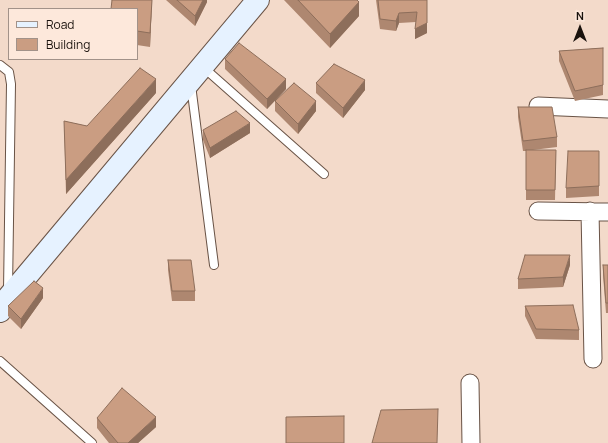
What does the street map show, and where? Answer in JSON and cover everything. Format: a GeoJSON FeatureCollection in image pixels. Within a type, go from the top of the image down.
{"type":"FeatureCollection","features":[{"type":"Feature","properties":{"kind":"street"},"geometry":{"type":"LineString","coordinates":[[2,307],[258,0]]}},
{"type":"Feature","properties":{"kind":"street"},"geometry":{"type":"LineString","coordinates":[[538,106],[608,109]]}},
{"type":"Feature","properties":{"kind":"street"},"geometry":{"type":"LineString","coordinates":[[538,211],[608,212]]}},
{"type":"Feature","properties":{"kind":"street"},"geometry":{"type":"LineString","coordinates":[[590,211],[592,359]]}},
{"type":"Feature","properties":{"kind":"street"},"geometry":{"type":"LineString","coordinates":[[470,383],[470,443]]}},
{"type":"Feature","properties":{"kind":"lane"},"geometry":{"type":"LineString","coordinates":[[0,65],[9,72],[11,84],[2,307]]}},
{"type":"Feature","properties":{"kind":"lane"},"geometry":{"type":"LineString","coordinates":[[196,73],[324,174]]}},
{"type":"Feature","properties":{"kind":"lane"},"geometry":{"type":"LineString","coordinates":[[196,73],[214,265]]}},
{"type":"Feature","properties":{"kind":"lane"},"geometry":{"type":"LineString","coordinates":[[0,361],[92,443]]}},
{"type":"Feature","properties":{"kind":"building"},"geometry":{"type":"Polygon","coordinates":[[[112,0],[152,0],[150,33],[138,31],[138,8],[111,8],[112,0]]]}},
{"type":"Feature","properties":{"kind":"building"},"geometry":{"type":"Polygon","coordinates":[[[177,0],[203,0],[195,16],[177,0]]]}},
{"type":"Feature","properties":{"kind":"building"},"geometry":{"type":"Polygon","coordinates":[[[298,0],[357,0],[359,2],[330,34],[298,0]]]}},
{"type":"Feature","properties":{"kind":"building"},"geometry":{"type":"Polygon","coordinates":[[[378,0],[427,0],[427,23],[415,29],[417,12],[399,13],[396,21],[380,19],[378,0]]]}},
{"type":"Feature","properties":{"kind":"building"},"geometry":{"type":"Polygon","coordinates":[[[239,43],[286,79],[267,99],[225,59],[239,43]]]}},
{"type":"Feature","properties":{"kind":"building"},"geometry":{"type":"Polygon","coordinates":[[[603,48],[603,85],[575,91],[559,51],[603,48]]]}},
{"type":"Feature","properties":{"kind":"building"},"geometry":{"type":"Polygon","coordinates":[[[334,64],[365,80],[343,108],[316,83],[334,64]]]}},
{"type":"Feature","properties":{"kind":"building"},"geometry":{"type":"Polygon","coordinates":[[[140,68],[156,79],[66,180],[64,121],[87,126],[140,68]]]}},
{"type":"Feature","properties":{"kind":"building"},"geometry":{"type":"Polygon","coordinates":[[[294,83],[316,101],[298,124],[275,101],[294,83]]]}},
{"type":"Feature","properties":{"kind":"building"},"geometry":{"type":"Polygon","coordinates":[[[518,107],[552,107],[557,137],[523,141],[518,107]]]}},
{"type":"Feature","properties":{"kind":"building"},"geometry":{"type":"Polygon","coordinates":[[[236,111],[250,123],[210,148],[203,130],[236,111]]]}},
{"type":"Feature","properties":{"kind":"building"},"geometry":{"type":"Polygon","coordinates":[[[526,150],[556,150],[555,190],[526,190],[526,150]]]}},
{"type":"Feature","properties":{"kind":"building"},"geometry":{"type":"Polygon","coordinates":[[[568,151],[599,151],[599,186],[566,188],[568,151]]]}},
{"type":"Feature","properties":{"kind":"building"},"geometry":{"type":"Polygon","coordinates":[[[525,255],[570,255],[563,277],[518,279],[525,255]]]}},
{"type":"Feature","properties":{"kind":"building"},"geometry":{"type":"Polygon","coordinates":[[[168,260],[191,260],[195,291],[172,291],[168,260]]]}},
{"type":"Feature","properties":{"kind":"building"},"geometry":{"type":"Polygon","coordinates":[[[603,265],[608,265],[608,303],[606,303],[603,265]]]}},
{"type":"Feature","properties":{"kind":"building"},"geometry":{"type":"Polygon","coordinates":[[[34,281],[43,288],[21,319],[8,306],[34,281]]]}},
{"type":"Feature","properties":{"kind":"building"},"geometry":{"type":"Polygon","coordinates":[[[573,305],[579,330],[536,329],[525,306],[573,305]]]}},
{"type":"Feature","properties":{"kind":"building"},"geometry":{"type":"Polygon","coordinates":[[[122,388],[156,417],[128,443],[118,443],[97,418],[122,388]]]}},
{"type":"Feature","properties":{"kind":"building"},"geometry":{"type":"Polygon","coordinates":[[[438,409],[437,443],[372,443],[381,410],[438,409]]]}},
{"type":"Feature","properties":{"kind":"building"},"geometry":{"type":"Polygon","coordinates":[[[344,416],[344,443],[286,443],[286,417],[344,416]]]}}]}
